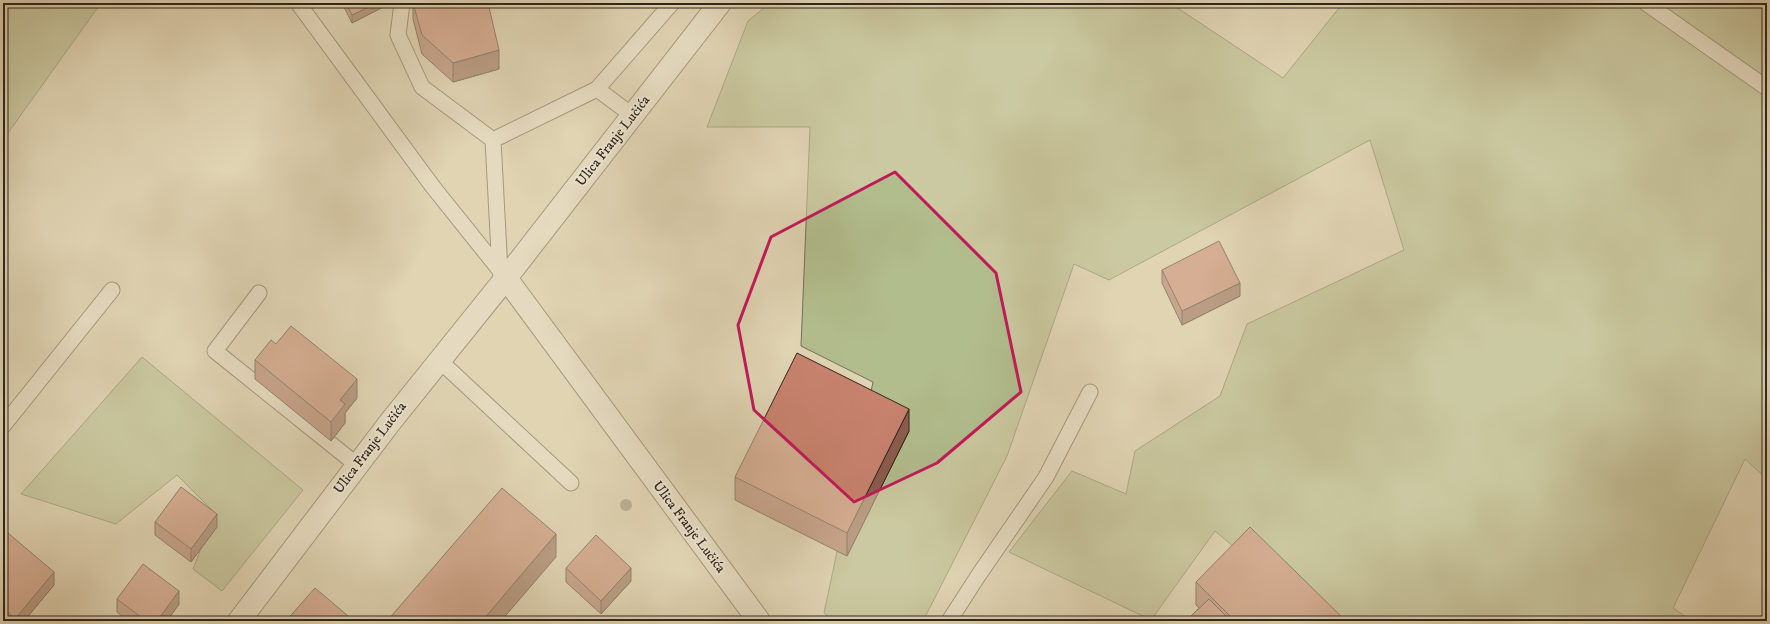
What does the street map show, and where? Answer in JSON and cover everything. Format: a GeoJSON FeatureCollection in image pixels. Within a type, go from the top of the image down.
{"type":"FeatureCollection","features":[{"type":"Feature","properties":{"kind":"street","name":"Ulica Franje Lučića"},"geometry":{"type":"LineString","coordinates":[[239,621],[503,275],[720,3]]}},
{"type":"Feature","properties":{"kind":"street","name":"Ulica Franje Lučića"},"geometry":{"type":"LineString","coordinates":[[503,275],[759,621]]}},
{"type":"Feature","properties":{"kind":"lane"},"geometry":{"type":"LineString","coordinates":[[298,3],[433,187],[503,275]]}},
{"type":"Feature","properties":{"kind":"lane"},"geometry":{"type":"LineString","coordinates":[[402,3],[398,35],[422,87],[494,140],[503,275]]}},
{"type":"Feature","properties":{"kind":"lane"},"geometry":{"type":"LineString","coordinates":[[494,140],[597,89],[672,3]]}},
{"type":"Feature","properties":{"kind":"lane"},"geometry":{"type":"LineString","coordinates":[[1646,3],[1767,88]]}},
{"type":"Feature","properties":{"kind":"lane"},"geometry":{"type":"LineString","coordinates":[[597,89],[632,115]]}},
{"type":"Feature","properties":{"kind":"lane"},"geometry":{"type":"LineString","coordinates":[[3,426],[112,290]]}},
{"type":"Feature","properties":{"kind":"lane"},"geometry":{"type":"LineString","coordinates":[[259,293],[215,351],[357,465]]}},
{"type":"Feature","properties":{"kind":"lane"},"geometry":{"type":"LineString","coordinates":[[439,360],[571,483]]}},
{"type":"Feature","properties":{"kind":"lane"},"geometry":{"type":"LineString","coordinates":[[949,621],[1046,477],[1090,392]]}},
{"type":"Feature","properties":{"kind":"highlighted area"},"geometry":{"type":"Polygon","coordinates":[[[895,172],[996,273],[1021,392],[937,463],[854,502],[754,410],[738,325],[771,237],[895,172]]]}},
{"type":"Feature","properties":{"kind":"green space"},"geometry":{"type":"Polygon","coordinates":[[[3,3],[101,3],[3,140],[3,3]]]}},
{"type":"Feature","properties":{"kind":"green space"},"geometry":{"type":"Polygon","coordinates":[[[770,3],[820,3],[824,7],[825,3],[1170,3],[1283,78],[1343,3],[1767,3],[1767,479],[1745,459],[1673,608],[1692,621],[1322,621],[1215,531],[1151,620],[1009,552],[1072,471],[1126,494],[1135,451],[1220,396],[1247,324],[1404,250],[1370,140],[1109,280],[1074,264],[1007,456],[923,621],[833,621],[824,613],[873,382],[801,346],[810,127],[707,127],[748,21],[770,3]]]}},
{"type":"Feature","properties":{"kind":"green space"},"geometry":{"type":"Polygon","coordinates":[[[142,357],[303,490],[222,591],[193,569],[215,513],[177,475],[116,524],[21,494],[142,357]]]}},
{"type":"Feature","properties":{"kind":"building"},"geometry":{"type":"Polygon","coordinates":[[[346,3],[377,3],[352,15],[346,3]]]}},
{"type":"Feature","properties":{"kind":"building"},"geometry":{"type":"Polygon","coordinates":[[[413,3],[488,3],[499,50],[453,63],[422,35],[413,3]]]}},
{"type":"Feature","properties":{"kind":"building"},"geometry":{"type":"Polygon","coordinates":[[[1219,241],[1240,283],[1182,311],[1162,270],[1219,241]]]}},
{"type":"Feature","properties":{"kind":"building"},"geometry":{"type":"Polygon","coordinates":[[[291,326],[357,379],[340,400],[345,404],[331,422],[255,360],[271,340],[276,344],[291,326]]]}},
{"type":"Feature","properties":{"kind":"building"},"geometry":{"type":"Polygon","coordinates":[[[797,353],[909,409],[847,533],[735,477],[797,353]]]}},
{"type":"Feature","properties":{"kind":"building"},"geometry":{"type":"Polygon","coordinates":[[[181,487],[217,514],[191,549],[155,522],[181,487]]]}},
{"type":"Feature","properties":{"kind":"building"},"geometry":{"type":"Polygon","coordinates":[[[502,488],[556,534],[482,621],[387,621],[502,488]]]}},
{"type":"Feature","properties":{"kind":"building"},"geometry":{"type":"Polygon","coordinates":[[[1250,527],[1346,621],[1235,621],[1196,582],[1250,527]]]}},
{"type":"Feature","properties":{"kind":"building"},"geometry":{"type":"Polygon","coordinates":[[[8,533],[54,572],[15,619],[3,608],[3,538],[8,533]]]}},
{"type":"Feature","properties":{"kind":"building"},"geometry":{"type":"Polygon","coordinates":[[[596,535],[631,568],[601,601],[566,568],[596,535]]]}},
{"type":"Feature","properties":{"kind":"building"},"geometry":{"type":"Polygon","coordinates":[[[143,564],[179,591],[157,621],[146,621],[117,599],[143,564]]]}},
{"type":"Feature","properties":{"kind":"building"},"geometry":{"type":"Polygon","coordinates":[[[315,588],[354,621],[286,621],[315,588]]]}},
{"type":"Feature","properties":{"kind":"building"},"geometry":{"type":"Polygon","coordinates":[[[1209,599],[1231,621],[1186,621],[1209,599]]]}}]}
